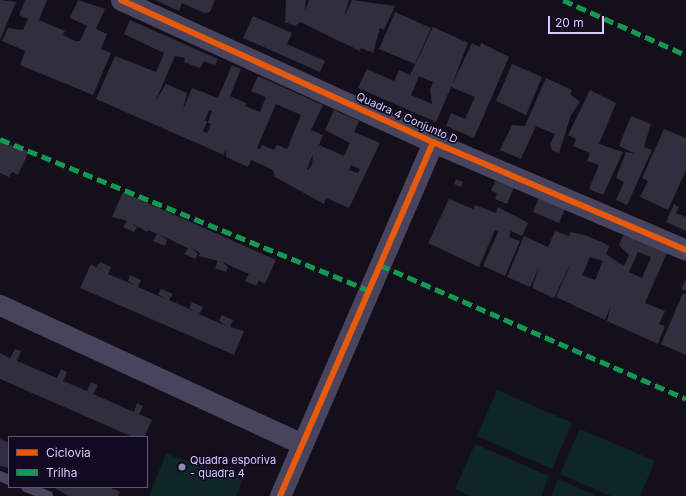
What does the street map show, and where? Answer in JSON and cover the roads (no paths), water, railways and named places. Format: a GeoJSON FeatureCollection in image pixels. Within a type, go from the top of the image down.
{"type":"FeatureCollection","features":[{"type":"Feature","properties":{"kind":"street","name":"Quadra 4 Conjunto D"},"geometry":{"type":"LineString","coordinates":[[122,0],[434,142],[686,250]]}},
{"type":"Feature","properties":{"kind":"street"},"geometry":{"type":"LineString","coordinates":[[280,496],[434,142]]}},
{"type":"Feature","properties":{"kind":"street"},"geometry":{"type":"LineString","coordinates":[[0,305],[302,444]]}},
{"type":"Feature","properties":{"kind":"lane"},"geometry":{"type":"LineString","coordinates":[[28,488],[48,496]]}},
{"type":"Feature","properties":{"kind":"place","name":"Quadra esporiva - quadra 4"},"geometry":{"type":"Point","coordinates":[182,467]}}]}
